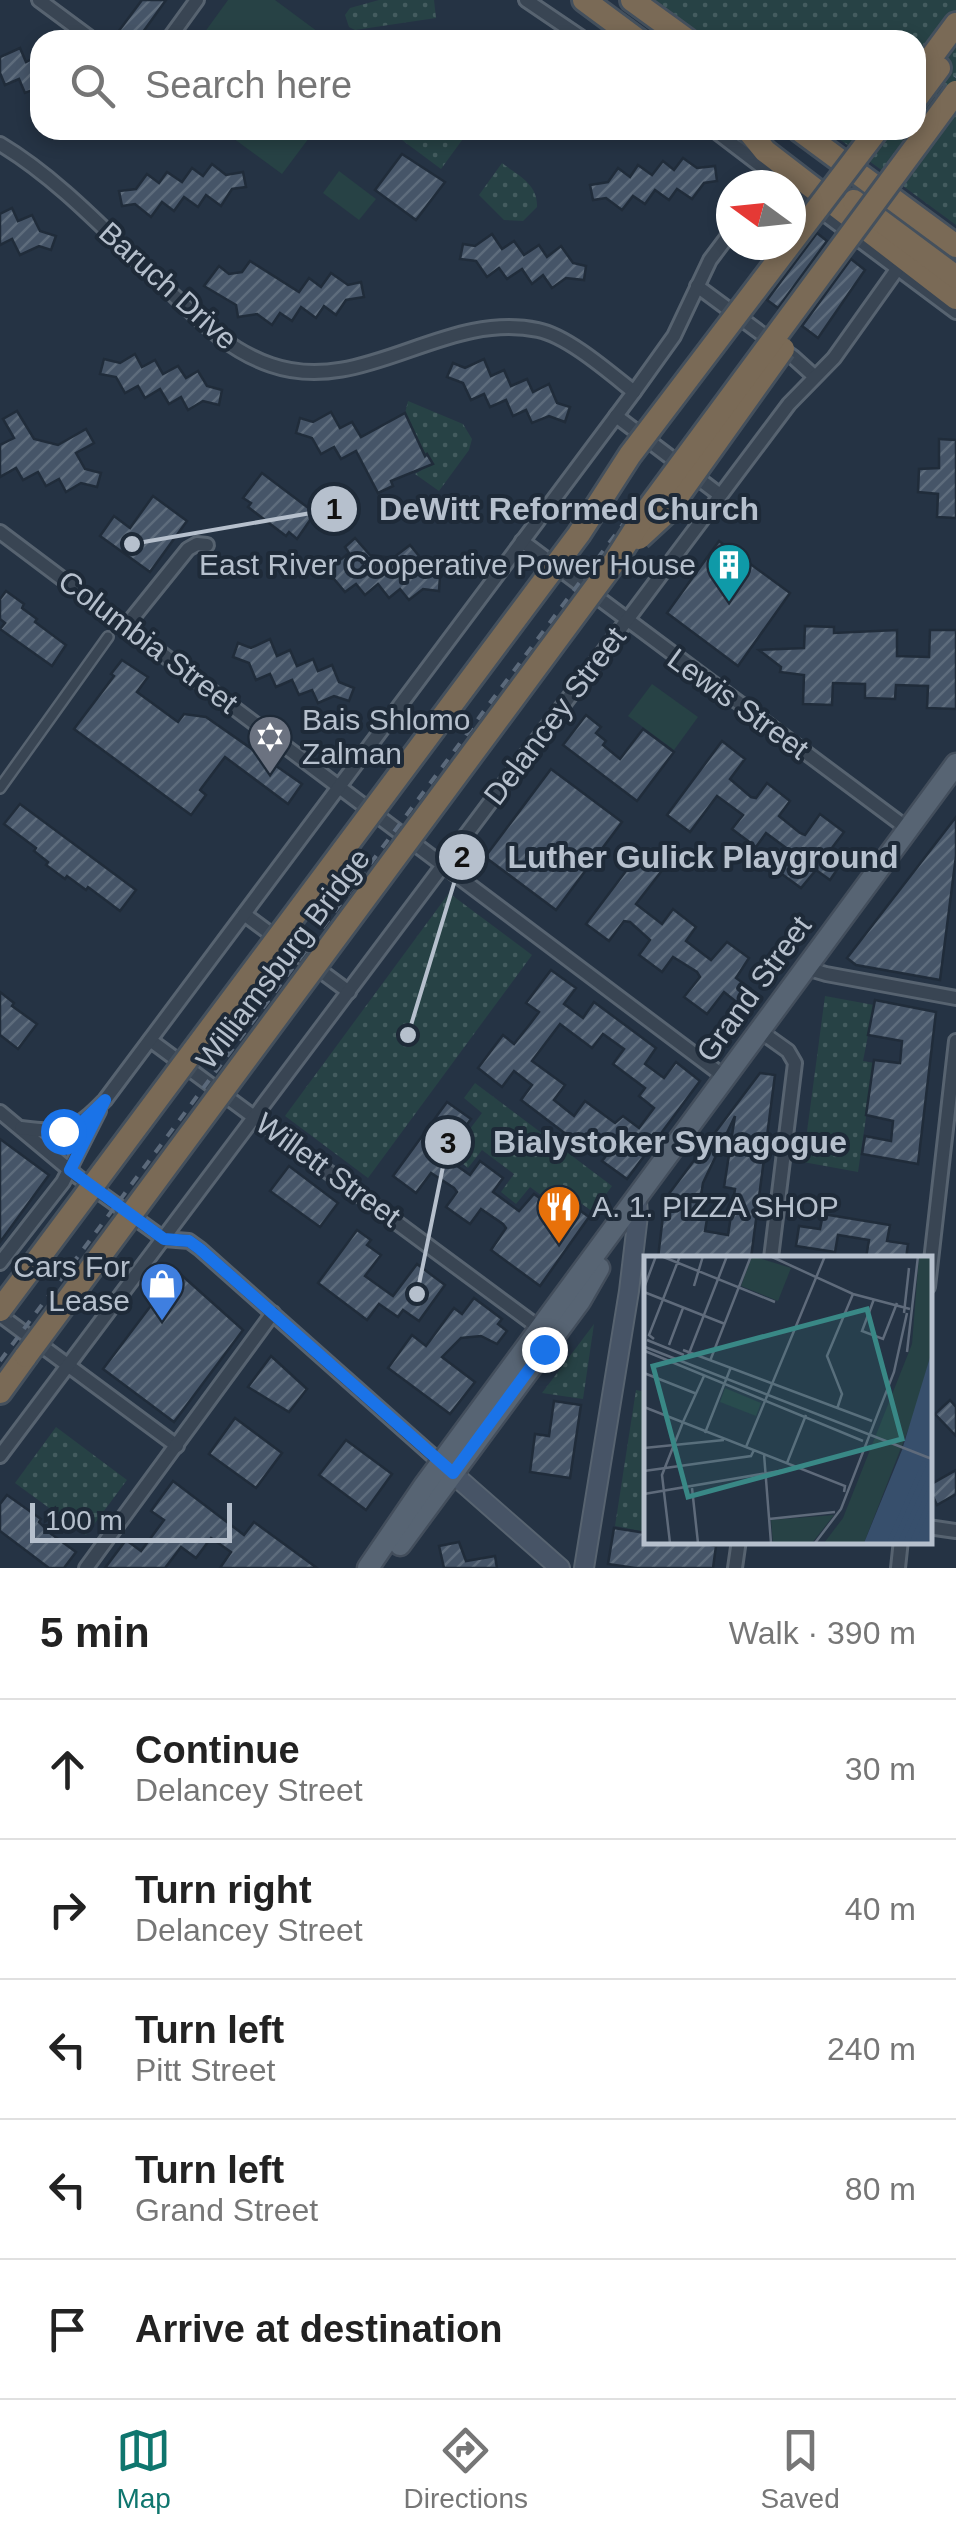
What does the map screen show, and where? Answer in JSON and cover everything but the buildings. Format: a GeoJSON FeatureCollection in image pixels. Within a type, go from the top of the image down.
{"type":"FeatureCollection","features":[{"type":"Feature","properties":{"kind":"highway"},"geometry":{"type":"LineString","coordinates":[[584,0],[624,30]]}},
{"type":"Feature","properties":{"kind":"highway"},"geometry":{"type":"LineString","coordinates":[[617,0],[658,30]]}},
{"type":"Feature","properties":{"kind":"highway"},"geometry":{"type":"LineString","coordinates":[[632,0],[673,30]]}},
{"type":"Feature","properties":{"kind":"highway"},"geometry":{"type":"LineString","coordinates":[[926,64],[956,24]]}},
{"type":"Feature","properties":{"kind":"highway"},"geometry":{"type":"LineString","coordinates":[[926,86],[956,46]]}},
{"type":"Feature","properties":{"kind":"highway","name":"Williamsburg Bridge"},"geometry":{"type":"LineString","coordinates":[[926,132],[956,92]]}},
{"type":"Feature","properties":{"kind":"highway","name":"Williamsburg Bridge"},"geometry":{"type":"LineString","coordinates":[[615,561],[665,514],[956,117]]}},
{"type":"Feature","properties":{"kind":"highway"},"geometry":{"type":"LineString","coordinates":[[756,140],[765,152],[956,298]]}},
{"type":"Feature","properties":{"kind":"highway"},"geometry":{"type":"LineString","coordinates":[[771,140],[956,277]]}},
{"type":"Feature","properties":{"kind":"highway"},"geometry":{"type":"LineString","coordinates":[[813,140],[956,246]]}},
{"type":"Feature","properties":{"kind":"highway","name":"Williamsburg Bridge"},"geometry":{"type":"LineString","coordinates":[[0,1312],[579,534],[630,455],[869,140]]}},
{"type":"Feature","properties":{"kind":"highway","name":"Williamsburg Bridge"},"geometry":{"type":"LineString","coordinates":[[579,534],[644,460],[885,140]]}},
{"type":"Feature","properties":{"kind":"highway","name":"Williamsburg Bridge"},"geometry":{"type":"LineString","coordinates":[[0,1392],[615,561],[718,413],[920,140]]}},
{"type":"Feature","properties":{"kind":"main road","name":"Grand Street"},"geometry":{"type":"LineString","coordinates":[[368,1568],[547,1333],[726,1078],[956,765]]}},
{"type":"Feature","properties":{"kind":"main road"},"geometry":{"type":"LineString","coordinates":[[584,1568],[631,1278],[637,1202]]}},
{"type":"Feature","properties":{"kind":"main road","name":"Grand Street"},"geometry":{"type":"LineString","coordinates":[[382,1568],[447,1468]]}},
{"type":"Feature","properties":{"kind":"main road"},"geometry":{"type":"LineString","coordinates":[[447,1468],[560,1568]]}},
{"type":"Feature","properties":{"kind":"street"},"geometry":{"type":"LineString","coordinates":[[39,0],[80,30]]}},
{"type":"Feature","properties":{"kind":"street"},"geometry":{"type":"LineString","coordinates":[[175,30],[197,0]]}},
{"type":"Feature","properties":{"kind":"street"},"geometry":{"type":"LineString","coordinates":[[526,0],[570,30]]}},
{"type":"Feature","properties":{"kind":"street"},"geometry":{"type":"LineString","coordinates":[[725,140],[758,170]]}},
{"type":"Feature","properties":{"kind":"street","name":"Baruch Drive"},"geometry":{"type":"LineString","coordinates":[[0,144],[45,177],[212,332],[252,358],[299,372],[341,371],[450,336],[480,330],[540,330],[573,348],[634,392]]}},
{"type":"Feature","properties":{"kind":"street"},"geometry":{"type":"LineString","coordinates":[[806,200],[956,312]]}},
{"type":"Feature","properties":{"kind":"street"},"geometry":{"type":"LineString","coordinates":[[21,1128],[53,1132],[70,1129],[86,1120],[105,1100],[634,392],[674,336],[716,252]]}},
{"type":"Feature","properties":{"kind":"street","name":"Delancey Street"},"geometry":{"type":"LineString","coordinates":[[0,1456],[796,395],[834,358],[898,268]]}},
{"type":"Feature","properties":{"kind":"street"},"geometry":{"type":"LineString","coordinates":[[697,286],[793,356],[814,376]]}},
{"type":"Feature","properties":{"kind":"street"},"geometry":{"type":"LineString","coordinates":[[616,416],[720,496]]}},
{"type":"Feature","properties":{"kind":"street","name":"Columbia Street"},"geometry":{"type":"LineString","coordinates":[[0,532],[726,1078]]}},
{"type":"Feature","properties":{"kind":"street","name":"Lewis Street"},"geometry":{"type":"LineString","coordinates":[[522,542],[908,829]]}},
{"type":"Feature","properties":{"kind":"street"},"geometry":{"type":"LineString","coordinates":[[126,626],[188,549],[197,544],[207,545]]}},
{"type":"Feature","properties":{"kind":"street"},"geometry":{"type":"LineString","coordinates":[[0,788],[108,637]]}},
{"type":"Feature","properties":{"kind":"street"},"geometry":{"type":"LineString","coordinates":[[244,914],[349,992]]}},
{"type":"Feature","properties":{"kind":"street"},"geometry":{"type":"LineString","coordinates":[[806,968],[956,998]]}},
{"type":"Feature","properties":{"kind":"street"},"geometry":{"type":"LineString","coordinates":[[760,1031],[788,1051],[795,1064],[771,1256]]}},
{"type":"Feature","properties":{"kind":"street","name":"Willett Street"},"geometry":{"type":"LineString","coordinates":[[150,1040],[547,1333]]}},
{"type":"Feature","properties":{"kind":"street"},"geometry":{"type":"LineString","coordinates":[[931,1261],[956,1042]]}},
{"type":"Feature","properties":{"kind":"street"},"geometry":{"type":"LineString","coordinates":[[0,1264],[70,1170],[105,1100]]}},
{"type":"Feature","properties":{"kind":"street"},"geometry":{"type":"LineString","coordinates":[[0,1112],[164,1239],[189,1241],[447,1468]]}},
{"type":"Feature","properties":{"kind":"street"},"geometry":{"type":"LineString","coordinates":[[0,1312],[176,1446]]}},
{"type":"Feature","properties":{"kind":"street"},"geometry":{"type":"LineString","coordinates":[[86,1568],[273,1312]]}},
{"type":"Feature","properties":{"kind":"street"},"geometry":{"type":"LineString","coordinates":[[931,1527],[956,1531]]}},
{"type":"Feature","properties":{"kind":"street"},"geometry":{"type":"LineString","coordinates":[[735,1568],[739,1543]]}},
{"type":"Feature","properties":{"kind":"street"},"geometry":{"type":"LineString","coordinates":[[898,1568],[901,1543]]}},
{"type":"Feature","properties":{"kind":"green space"},"geometry":{"type":"Polygon","coordinates":[[[228,0],[275,0],[316,30],[206,30],[228,0]]]}},
{"type":"Feature","properties":{"kind":"green space"},"geometry":{"type":"Polygon","coordinates":[[[379,0],[434,0],[436,18],[355,30],[349,27],[345,15],[350,8],[379,0]]]}},
{"type":"Feature","properties":{"kind":"green space"},"geometry":{"type":"Polygon","coordinates":[[[650,0],[956,0],[956,225],[841,140],[926,140],[926,30],[690,30],[650,0]]]}},
{"type":"Feature","properties":{"kind":"green space"},"geometry":{"type":"Polygon","coordinates":[[[236,140],[308,140],[282,174],[236,140]]]}},
{"type":"Feature","properties":{"kind":"green space"},"geometry":{"type":"Polygon","coordinates":[[[402,140],[462,140],[441,169],[402,140]]]}},
{"type":"Feature","properties":{"kind":"green space"},"geometry":{"type":"Polygon","coordinates":[[[502,163],[534,192],[537,207],[523,221],[504,220],[479,195],[502,163]]]}},
{"type":"Feature","properties":{"kind":"green space"},"geometry":{"type":"Polygon","coordinates":[[[339,171],[376,199],[359,220],[323,193],[339,171]]]}},
{"type":"Feature","properties":{"kind":"green space"},"geometry":{"type":"Polygon","coordinates":[[[408,401],[463,424],[472,439],[469,450],[439,491],[415,474],[432,464],[409,427],[412,425],[405,413],[408,401]]]}},
{"type":"Feature","properties":{"kind":"green space"},"geometry":{"type":"Polygon","coordinates":[[[652,684],[698,717],[674,750],[628,716],[652,684]]]}},
{"type":"Feature","properties":{"kind":"green space"},"geometry":{"type":"Polygon","coordinates":[[[449,893],[532,955],[368,1178],[285,1116],[449,893]]]}},
{"type":"Feature","properties":{"kind":"green space"},"geometry":{"type":"Polygon","coordinates":[[[825,996],[874,1005],[863,1061],[874,1063],[858,1172],[803,1162],[825,996]]]}},
{"type":"Feature","properties":{"kind":"green space"},"geometry":{"type":"Polygon","coordinates":[[[475,1083],[612,1186],[593,1212],[564,1191],[553,1204],[530,1187],[516,1204],[501,1192],[514,1174],[482,1150],[468,1168],[451,1154],[482,1113],[464,1098],[475,1083]]]}},
{"type":"Feature","properties":{"kind":"green space"},"geometry":{"type":"Polygon","coordinates":[[[594,1324],[583,1399],[542,1393],[594,1324]]]}},
{"type":"Feature","properties":{"kind":"green space"},"geometry":{"type":"Polygon","coordinates":[[[636,1390],[644,1392],[644,1532],[615,1526],[636,1390]]]}},
{"type":"Feature","properties":{"kind":"green space"},"geometry":{"type":"Polygon","coordinates":[[[56,1427],[127,1480],[86,1535],[15,1483],[56,1427]]]}},
{"type":"Feature","properties":{"kind":"railway"},"geometry":{"type":"LineString","coordinates":[[926,117],[956,77]]}},
{"type":"Feature","properties":{"kind":"railway"},"geometry":{"type":"LineString","coordinates":[[0,1361],[909,140]]}},
{"type":"Feature","properties":{"kind":"place","name":"DeWitt Reformed Church"},"geometry":{"type":"Point","coordinates":[132,544]}},
{"type":"Feature","properties":{"kind":"place","name":"East River Cooperative Power House"},"geometry":{"type":"Point","coordinates":[729,603]}},
{"type":"Feature","properties":{"kind":"place","name":"Bais Shlomo Zalman"},"geometry":{"type":"Point","coordinates":[270,775]}},
{"type":"Feature","properties":{"kind":"place","name":"Luther Gulick Playground"},"geometry":{"type":"Point","coordinates":[408,1035]}},
{"type":"Feature","properties":{"kind":"place","name":"A. 1. PIZZA SHOP"},"geometry":{"type":"Point","coordinates":[559,1245]}},
{"type":"Feature","properties":{"kind":"place","name":"Bialystoker Synagogue"},"geometry":{"type":"Point","coordinates":[417,1294]}},
{"type":"Feature","properties":{"kind":"place","name":"Cars For Lease"},"geometry":{"type":"Point","coordinates":[162,1322]}},
{"type":"Feature","properties":{"kind":"route"},"geometry":{"type":"LineString","coordinates":[[63,1131],[78,1126],[105,1100],[70,1170],[164,1239],[189,1241],[200,1249],[453,1473],[544,1349]]}}]}
